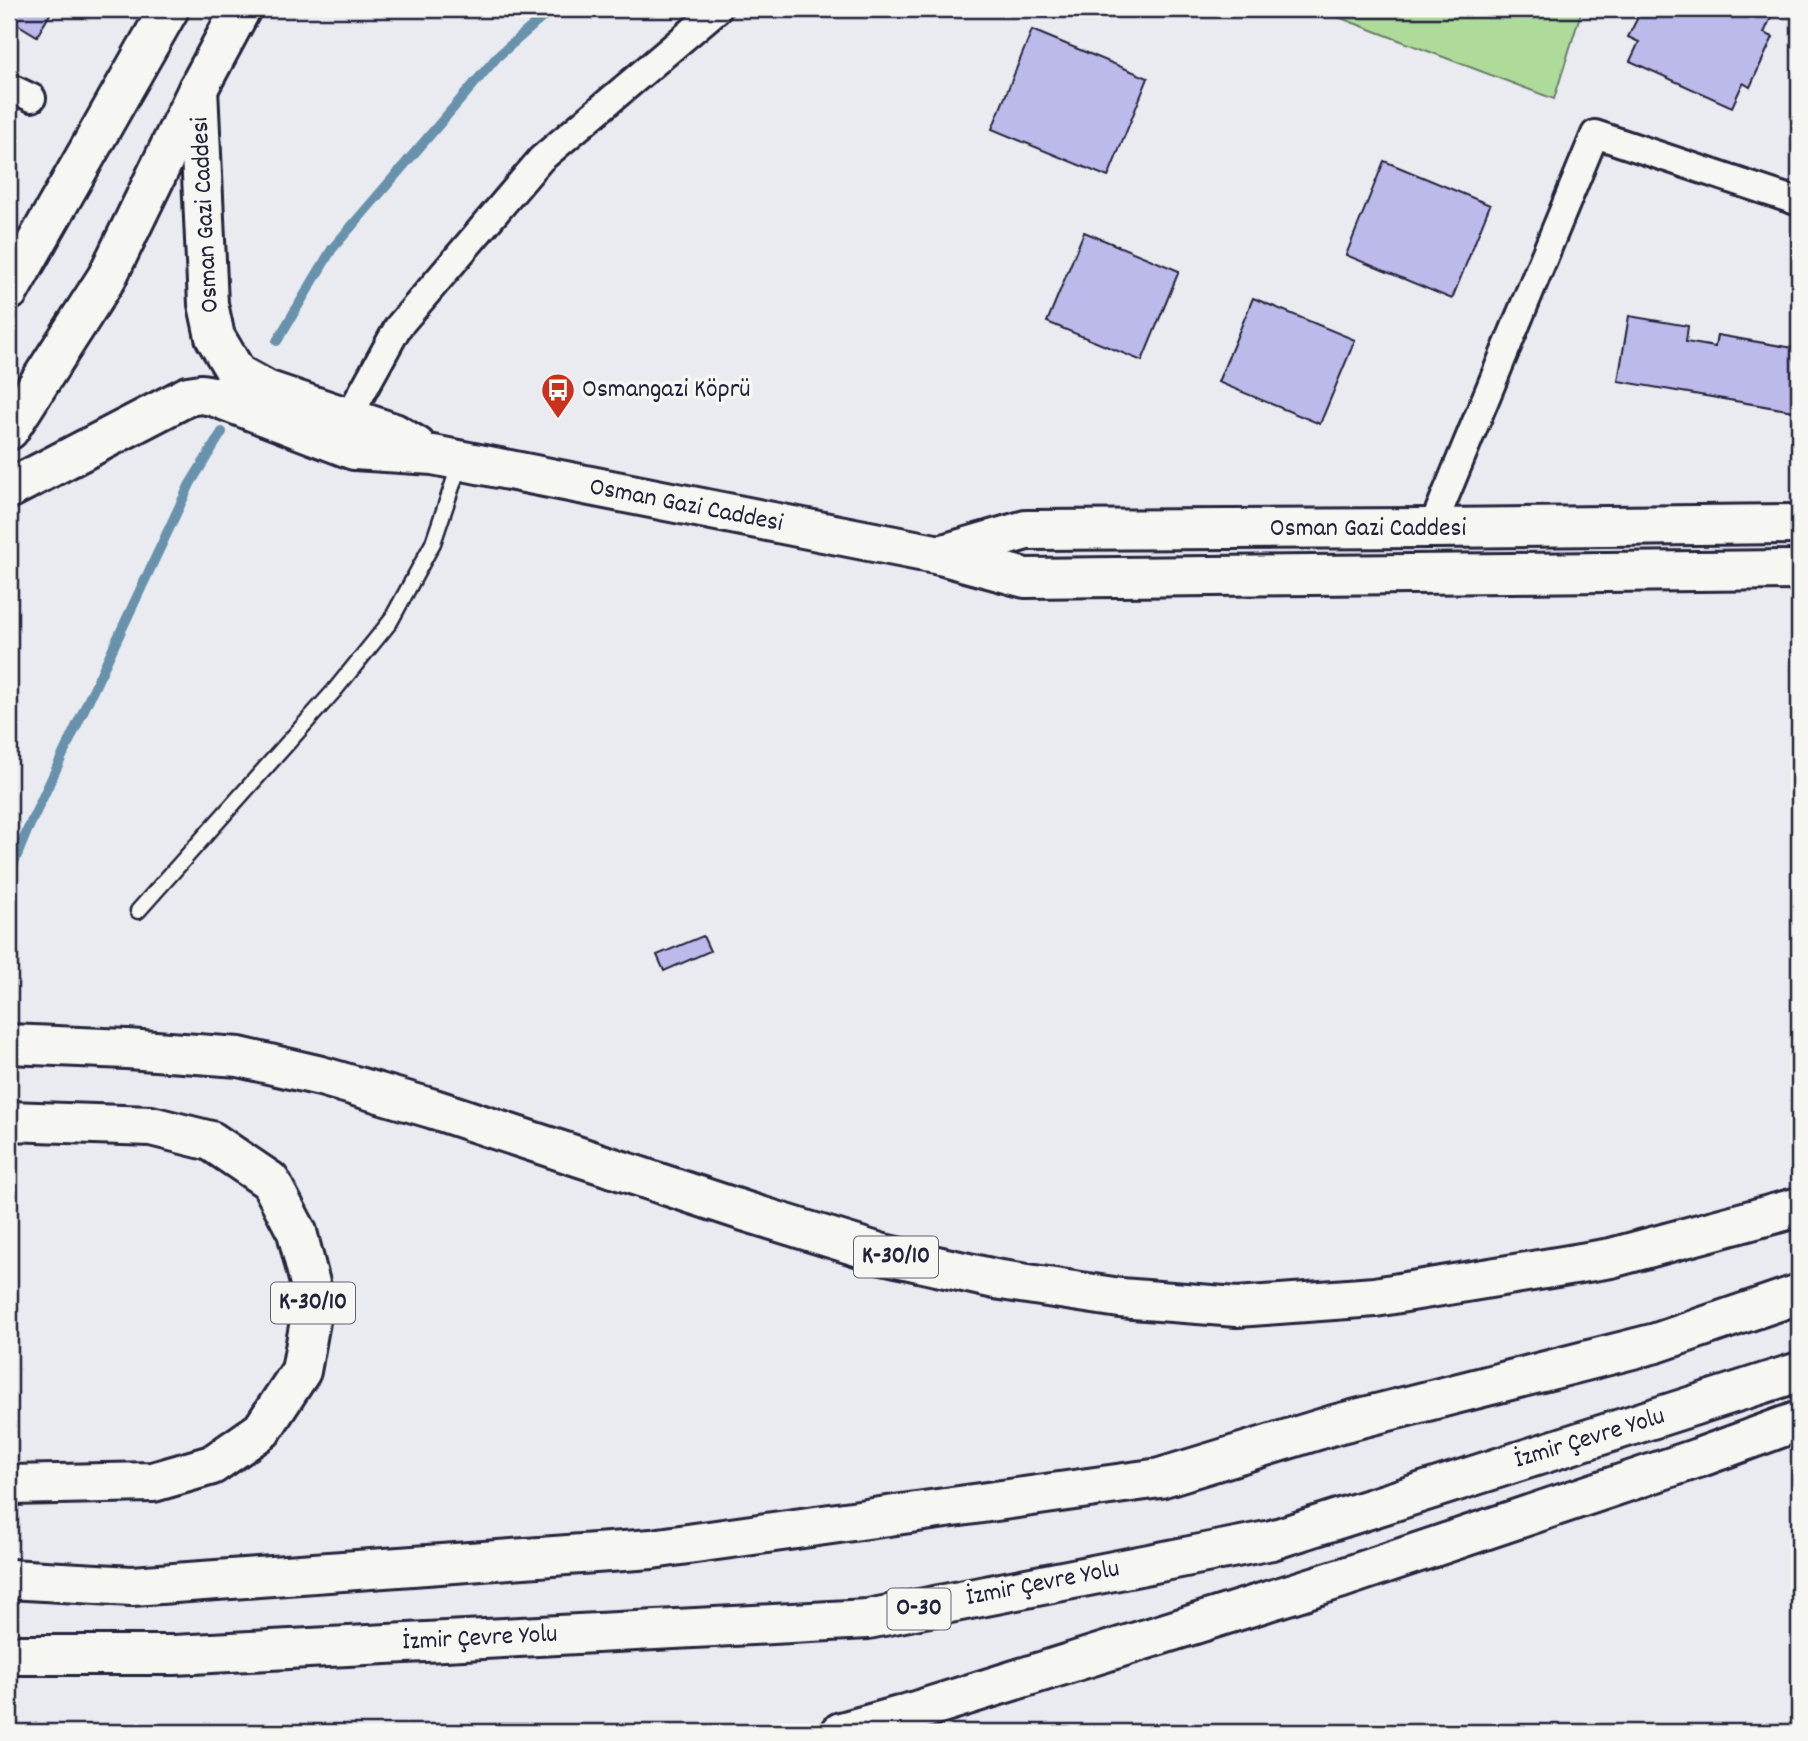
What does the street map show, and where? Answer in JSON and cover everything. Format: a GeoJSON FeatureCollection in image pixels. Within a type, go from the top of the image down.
{"type":"FeatureCollection","features":[{"type":"Feature","properties":{"kind":"main road"},"geometry":{"type":"LineString","coordinates":[[9,290],[169,9]]}},
{"type":"Feature","properties":{"kind":"main road"},"geometry":{"type":"LineString","coordinates":[[9,430],[107,278],[198,89],[242,9]]}},
{"type":"Feature","properties":{"kind":"main road","name":"Osman Gazi Caddesi"},"geometry":{"type":"LineString","coordinates":[[198,89],[208,304],[215,337],[237,374],[267,390],[394,433],[447,459]]}},
{"type":"Feature","properties":{"kind":"main road","name":"Osman Gazi Caddesi"},"geometry":{"type":"LineString","coordinates":[[9,489],[188,396],[201,394],[354,450],[447,459],[940,555],[1025,578],[1799,570]]}},
{"type":"Feature","properties":{"kind":"main road","name":"Osman Gazi Caddesi"},"geometry":{"type":"LineString","coordinates":[[940,555],[1026,530],[1799,524]]}},
{"type":"Feature","properties":{"kind":"main road","name":"K-30/10"},"geometry":{"type":"LineString","coordinates":[[9,1044],[127,1049],[239,1058],[321,1076],[434,1109],[747,1213],[883,1254],[995,1279],[1120,1298],[1237,1307],[1375,1297],[1611,1258],[1799,1207]]}},
{"type":"Feature","properties":{"kind":"main road","name":"K-30/10"},"geometry":{"type":"LineString","coordinates":[[9,1121],[152,1126],[211,1140],[270,1181],[297,1232],[314,1299],[301,1371],[262,1430],[212,1465],[153,1482],[9,1485]]}},
{"type":"Feature","properties":{"kind":"main road"},"geometry":{"type":"LineString","coordinates":[[9,1579],[132,1586],[652,1549],[1160,1478],[1336,1424],[1656,1343],[1799,1294]]}},
{"type":"Feature","properties":{"kind":"main road","name":"İzmir Çevre Yolu"},"geometry":{"type":"LineString","coordinates":[[9,1655],[174,1655],[867,1619],[1272,1539],[1799,1372]]}},
{"type":"Feature","properties":{"kind":"main road"},"geometry":{"type":"LineString","coordinates":[[841,1732],[917,1711],[1342,1578],[1698,1458],[1799,1421]]}},
{"type":"Feature","properties":{"kind":"street"},"geometry":{"type":"LineString","coordinates":[[348,418],[398,327],[541,159],[718,9]]}},
{"type":"Feature","properties":{"kind":"street"},"geometry":{"type":"LineString","coordinates":[[1432,528],[1595,134],[1799,202]]}},
{"type":"Feature","properties":{"kind":"lane"},"geometry":{"type":"LineString","coordinates":[[138,911],[334,691],[390,622],[433,543],[447,459]]}},
{"type":"Feature","properties":{"kind":"green space"},"geometry":{"type":"Polygon","coordinates":[[[1317,9],[1582,9],[1554,99],[1317,9]]]}},
{"type":"Feature","properties":{"kind":"building"},"geometry":{"type":"Polygon","coordinates":[[[9,9],[53,9],[37,36],[9,19],[9,9]]]}},
{"type":"Feature","properties":{"kind":"building"},"geometry":{"type":"Polygon","coordinates":[[[1642,9],[1757,9],[1772,15],[1764,33],[1773,37],[1750,87],[1743,83],[1732,107],[1630,61],[1639,42],[1628,37],[1642,9]]]}},
{"type":"Feature","properties":{"kind":"building"},"geometry":{"type":"Polygon","coordinates":[[[1032,30],[1148,78],[1108,177],[992,129],[1032,30]]]}},
{"type":"Feature","properties":{"kind":"building"},"geometry":{"type":"Polygon","coordinates":[[[1384,161],[1490,205],[1452,299],[1346,255],[1384,161]]]}},
{"type":"Feature","properties":{"kind":"building"},"geometry":{"type":"Polygon","coordinates":[[[1084,232],[1179,271],[1142,361],[1047,322],[1084,232]]]}},
{"type":"Feature","properties":{"kind":"building"},"geometry":{"type":"Polygon","coordinates":[[[1253,298],[1355,340],[1320,424],[1218,382],[1253,298]]]}},
{"type":"Feature","properties":{"kind":"building"},"geometry":{"type":"Polygon","coordinates":[[[1629,316],[1688,326],[1686,342],[1715,347],[1717,335],[1799,349],[1799,412],[1618,381],[1629,316]]]}},
{"type":"Feature","properties":{"kind":"building"},"geometry":{"type":"Polygon","coordinates":[[[703,936],[710,951],[664,971],[657,955],[703,936]]]}},
{"type":"Feature","properties":{"kind":"waterway"},"geometry":{"type":"LineString","coordinates":[[277,341],[332,249],[497,57],[552,9]]}},
{"type":"Feature","properties":{"kind":"waterway"},"geometry":{"type":"LineString","coordinates":[[9,875],[27,831],[190,484],[222,432]]}},
{"type":"Feature","properties":{"kind":"place","name":"Osmangazi Köprü"},"geometry":{"type":"Point","coordinates":[558,420]}}]}
